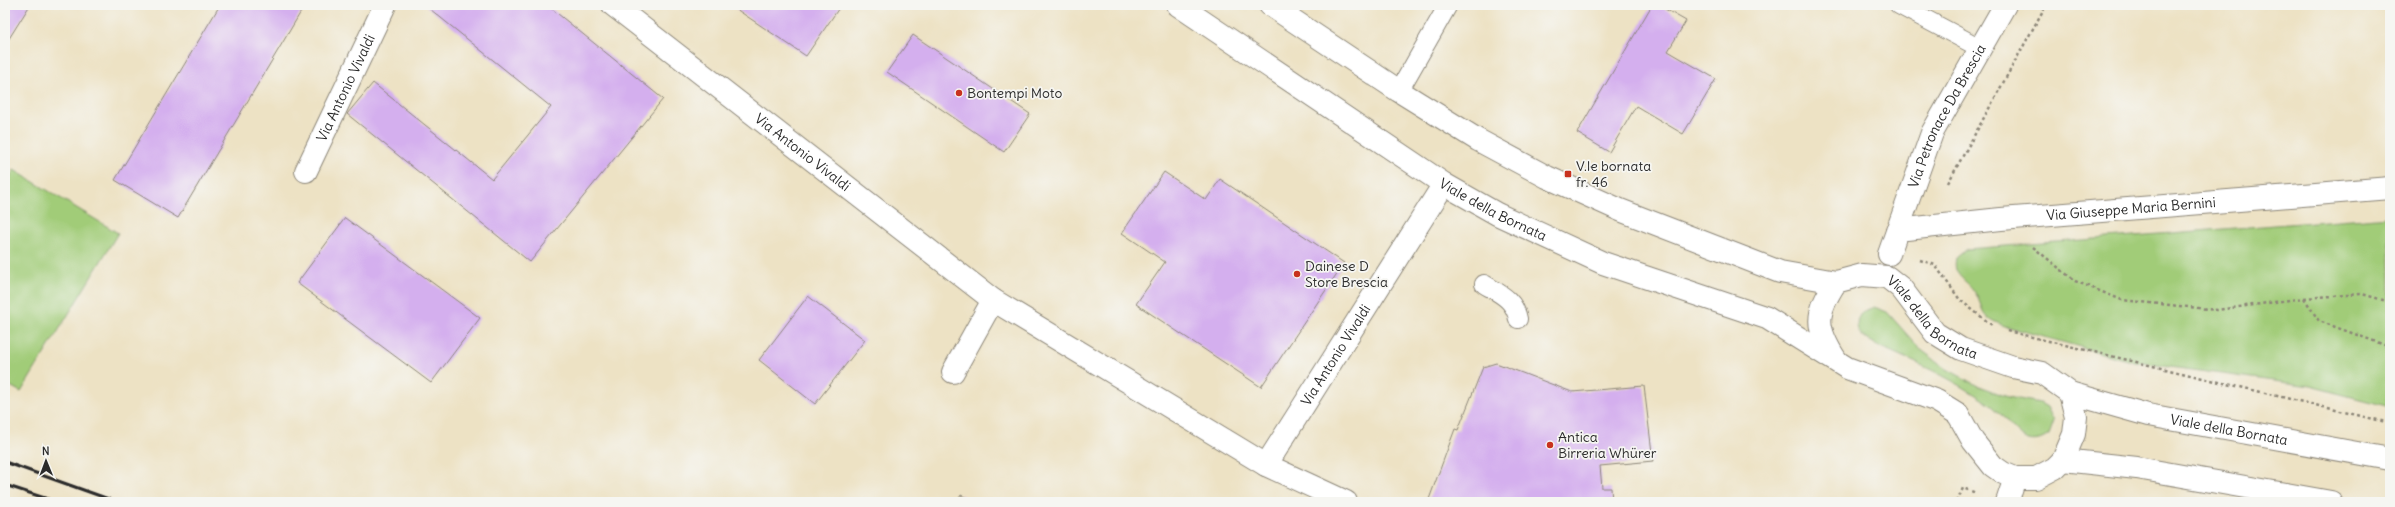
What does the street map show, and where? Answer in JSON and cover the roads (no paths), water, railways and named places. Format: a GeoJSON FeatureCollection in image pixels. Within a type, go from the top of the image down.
{"type":"FeatureCollection","features":[{"type":"Feature","properties":{"kind":"main road","name":"Via Antonio Vivaldi"},"geometry":{"type":"LineString","coordinates":[[306,171],[385,5]]}},
{"type":"Feature","properties":{"kind":"main road","name":"Via Antonio Vivaldi"},"geometry":{"type":"LineString","coordinates":[[613,5],[992,300],[1266,465],[1346,502]]}},
{"type":"Feature","properties":{"kind":"main road","name":"Viale della Bornata"},"geometry":{"type":"LineString","coordinates":[[1178,5],[1444,184],[1497,214],[1603,263],[1767,318],[1847,368],[1937,401],[1958,414],[1973,441],[1993,466],[2003,473],[2015,478],[2036,478],[2056,468],[2062,460],[2074,434],[2076,417],[2070,393]]}},
{"type":"Feature","properties":{"kind":"main road","name":"Viale della Bornata"},"geometry":{"type":"LineString","coordinates":[[1270,5],[1478,140],[1547,176],[1620,210],[1780,272],[1836,282],[1862,275],[1887,277],[1901,288],[1935,333],[1961,349],[2013,366],[2042,373],[2070,393],[2148,415],[2390,459]]}},
{"type":"Feature","properties":{"kind":"main road","name":"Via Petronace Da Brescia"},"geometry":{"type":"LineString","coordinates":[[1897,230],[1932,133],[2005,5]]}},
{"type":"Feature","properties":{"kind":"main road","name":"Via Antonio Vivaldi"},"geometry":{"type":"LineString","coordinates":[[1266,465],[1444,184]]}},
{"type":"Feature","properties":{"kind":"main road","name":"Via Giuseppe Maria Bernini"},"geometry":{"type":"LineString","coordinates":[[1897,230],[2001,219],[2390,188]]}},
{"type":"Feature","properties":{"kind":"main road"},"geometry":{"type":"LineString","coordinates":[[1862,275],[1889,254],[1897,230]]}},
{"type":"Feature","properties":{"kind":"main road"},"geometry":{"type":"LineString","coordinates":[[1889,254],[1901,288]]}},
{"type":"Feature","properties":{"kind":"main road"},"geometry":{"type":"LineString","coordinates":[[1836,282],[1824,301],[1819,323],[1826,344],[1836,361]]}},
{"type":"Feature","properties":{"kind":"main road"},"geometry":{"type":"LineString","coordinates":[[953,372],[992,300]]}},
{"type":"Feature","properties":{"kind":"main road"},"geometry":{"type":"LineString","coordinates":[[2062,460],[2137,468],[2331,502]]}},
{"type":"Feature","properties":{"kind":"main road"},"geometry":{"type":"LineString","coordinates":[[2007,502],[2015,478]]}},
{"type":"Feature","properties":{"kind":"lane"},"geometry":{"type":"LineString","coordinates":[[1399,90],[1448,5]]}},
{"type":"Feature","properties":{"kind":"lane"},"geometry":{"type":"LineString","coordinates":[[1899,5],[1980,48]]}},
{"type":"Feature","properties":{"kind":"lane"},"geometry":{"type":"LineString","coordinates":[[1484,284],[1508,299],[1516,308],[1518,318]]}},
{"type":"Feature","properties":{"kind":"railway"},"geometry":{"type":"LineString","coordinates":[[5,462],[117,502]]}},
{"type":"Feature","properties":{"kind":"railway"},"geometry":{"type":"LineString","coordinates":[[5,485],[57,502]]}},
{"type":"Feature","properties":{"kind":"place","name":"Bontempi Moto"},"geometry":{"type":"Point","coordinates":[959,93]}},
{"type":"Feature","properties":{"kind":"place","name":"V.le bornata fr. 46"},"geometry":{"type":"Point","coordinates":[1568,174]}},
{"type":"Feature","properties":{"kind":"place","name":"Dainese D Store Brescia"},"geometry":{"type":"Point","coordinates":[1297,274]}},
{"type":"Feature","properties":{"kind":"place","name":"Antica Birreria Whürer"},"geometry":{"type":"Point","coordinates":[1550,445]}}]}
